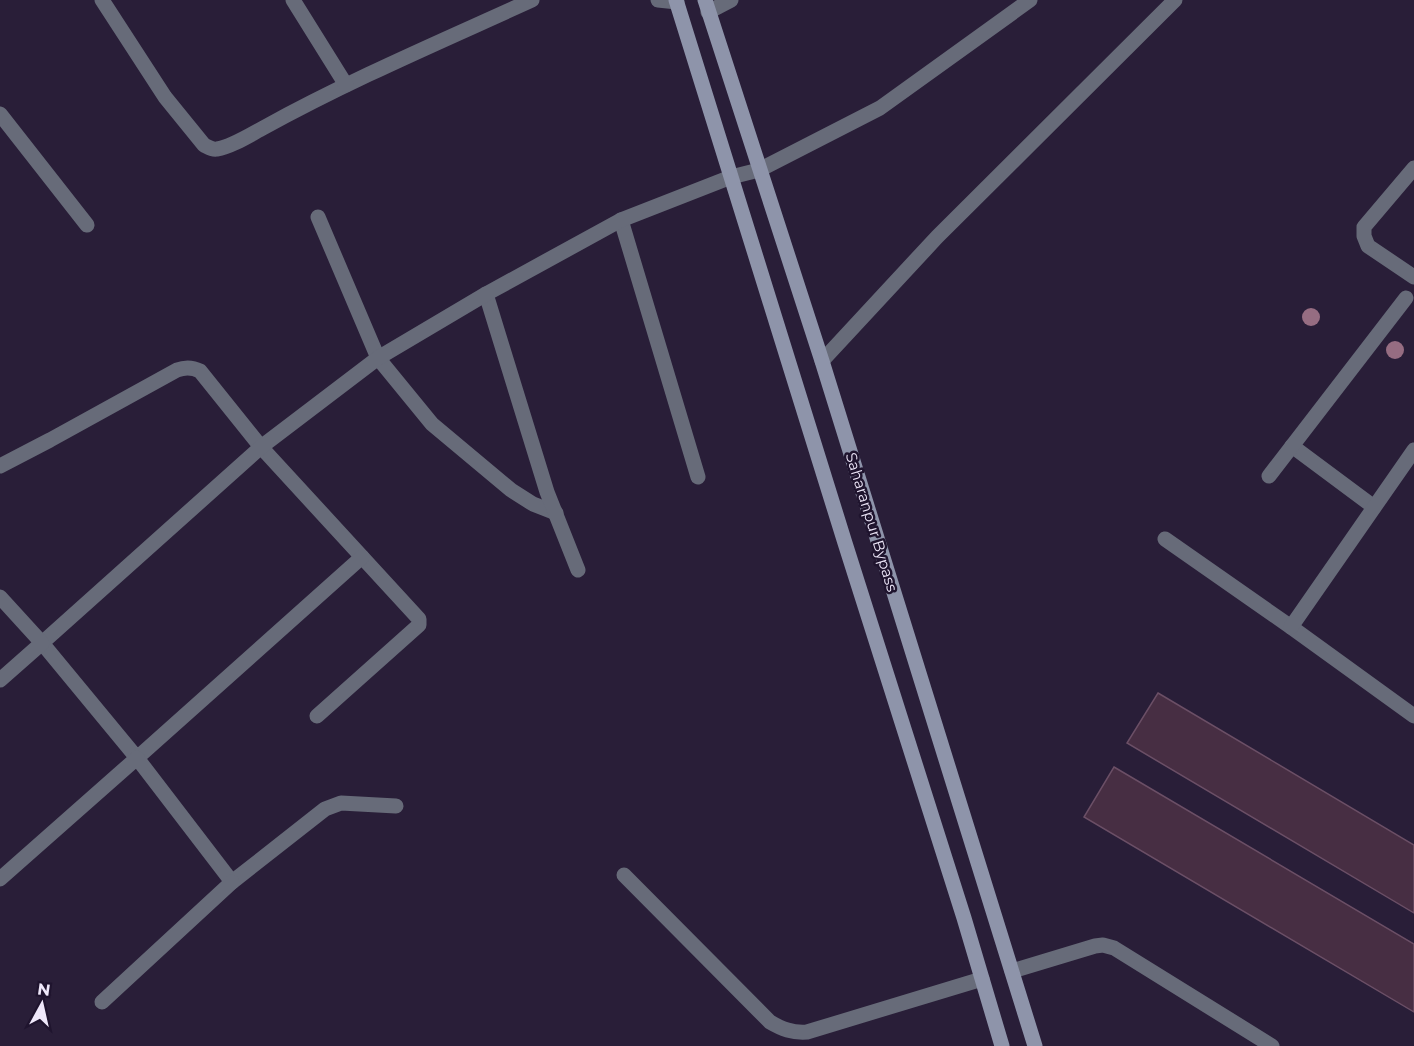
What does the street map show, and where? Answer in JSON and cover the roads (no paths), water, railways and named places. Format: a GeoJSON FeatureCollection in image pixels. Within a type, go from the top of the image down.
{"type":"FeatureCollection","features":[{"type":"Feature","properties":{"kind":"main road"},"geometry":{"type":"LineString","coordinates":[[677,1],[1002,1046]]}},
{"type":"Feature","properties":{"kind":"main road","name":"Saharanpur Bypass"},"geometry":{"type":"LineString","coordinates":[[707,6],[822,361],[1035,1046]]}},
{"type":"Feature","properties":{"kind":"street"},"geometry":{"type":"LineString","coordinates":[[102,0],[165,97],[204,145],[217,149],[243,140],[346,85],[532,0]]}},
{"type":"Feature","properties":{"kind":"street"},"geometry":{"type":"LineString","coordinates":[[293,0],[346,85]]}},
{"type":"Feature","properties":{"kind":"street"},"geometry":{"type":"LineString","coordinates":[[658,0],[677,1]]}},
{"type":"Feature","properties":{"kind":"street"},"geometry":{"type":"LineString","coordinates":[[707,6],[731,0]]}},
{"type":"Feature","properties":{"kind":"street"},"geometry":{"type":"LineString","coordinates":[[0,680],[261,447],[378,358],[486,294],[621,220],[731,177],[759,170],[880,108],[1030,0]]}},
{"type":"Feature","properties":{"kind":"street"},"geometry":{"type":"LineString","coordinates":[[822,361],[937,237],[1174,0]]}},
{"type":"Feature","properties":{"kind":"street"},"geometry":{"type":"LineString","coordinates":[[0,114],[87,225]]}},
{"type":"Feature","properties":{"kind":"street"},"geometry":{"type":"LineString","coordinates":[[1414,168],[1364,226],[1364,236],[1368,246],[1414,277]]}},
{"type":"Feature","properties":{"kind":"street"},"geometry":{"type":"LineString","coordinates":[[318,217],[378,358],[432,424],[511,490],[533,504],[555,513]]}},
{"type":"Feature","properties":{"kind":"street"},"geometry":{"type":"LineString","coordinates":[[621,220],[698,477]]}},
{"type":"Feature","properties":{"kind":"street"},"geometry":{"type":"LineString","coordinates":[[486,294],[547,492],[578,570]]}},
{"type":"Feature","properties":{"kind":"street"},"geometry":{"type":"LineString","coordinates":[[1269,476],[1406,298]]}},
{"type":"Feature","properties":{"kind":"street"},"geometry":{"type":"LineString","coordinates":[[0,466],[177,369],[187,367],[200,371],[261,447],[417,615],[420,622],[317,716]]}},
{"type":"Feature","properties":{"kind":"street"},"geometry":{"type":"LineString","coordinates":[[1292,446],[1374,507]]}},
{"type":"Feature","properties":{"kind":"street"},"geometry":{"type":"LineString","coordinates":[[1291,627],[1414,450]]}},
{"type":"Feature","properties":{"kind":"street"},"geometry":{"type":"LineString","coordinates":[[1165,539],[1414,716]]}},
{"type":"Feature","properties":{"kind":"street"},"geometry":{"type":"LineString","coordinates":[[0,879],[363,557]]}},
{"type":"Feature","properties":{"kind":"street"},"geometry":{"type":"LineString","coordinates":[[0,597],[42,643],[137,758],[232,882]]}},
{"type":"Feature","properties":{"kind":"street"},"geometry":{"type":"LineString","coordinates":[[102,1002],[232,882],[325,809],[341,803],[396,806]]}},
{"type":"Feature","properties":{"kind":"street"},"geometry":{"type":"LineString","coordinates":[[624,875],[770,1022],[797,1033],[807,1032],[982,979]]}},
{"type":"Feature","properties":{"kind":"street"},"geometry":{"type":"LineString","coordinates":[[1012,971],[1095,946],[1103,945],[1114,948],[1272,1046]]}}]}
